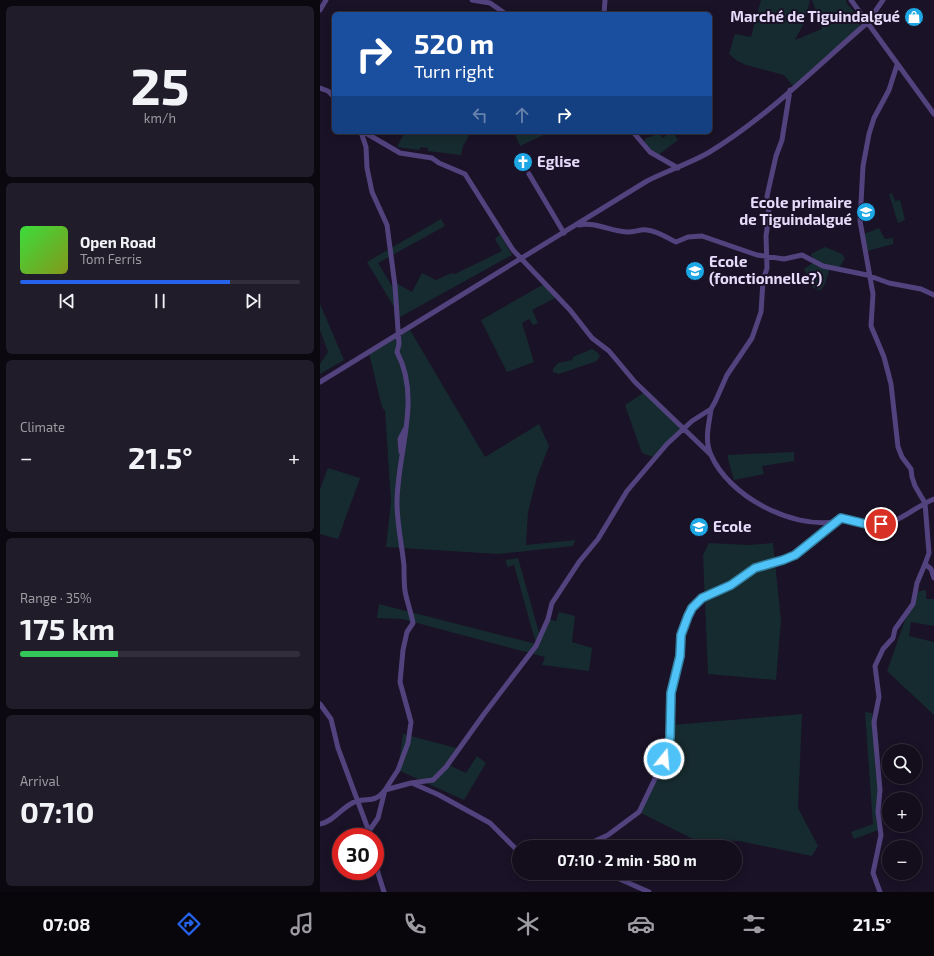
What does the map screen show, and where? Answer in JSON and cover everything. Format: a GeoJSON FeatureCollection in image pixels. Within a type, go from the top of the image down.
{"type":"FeatureCollection","features":[{"type":"Feature","properties":{"kind":"street"},"geometry":{"type":"LineString","coordinates":[[320,10],[326,0]]}},
{"type":"Feature","properties":{"kind":"street"},"geometry":{"type":"LineString","coordinates":[[472,0],[490,3],[503,12]]}},
{"type":"Feature","properties":{"kind":"street"},"geometry":{"type":"LineString","coordinates":[[604,12],[605,0]]}},
{"type":"Feature","properties":{"kind":"street"},"geometry":{"type":"LineString","coordinates":[[851,0],[934,114]]}},
{"type":"Feature","properties":{"kind":"street"},"geometry":{"type":"LineString","coordinates":[[855,6],[856,0]]}},
{"type":"Feature","properties":{"kind":"street"},"geometry":{"type":"LineString","coordinates":[[320,382],[647,181],[678,168],[709,152],[790,90],[867,23],[883,0]]}},
{"type":"Feature","properties":{"kind":"street"},"geometry":{"type":"LineString","coordinates":[[880,892],[873,873],[881,835],[878,812],[880,790],[874,722],[879,697],[875,666],[883,649],[893,638],[895,629],[913,604],[917,583],[929,554],[925,503],[915,486],[911,469],[902,458],[898,447],[891,384],[884,357],[871,326],[874,304],[860,221],[863,166],[874,118],[889,90],[897,65]]}},
{"type":"Feature","properties":{"kind":"street"},"geometry":{"type":"LineString","coordinates":[[320,88],[328,91],[332,95]]}},
{"type":"Feature","properties":{"kind":"street"},"geometry":{"type":"LineString","coordinates":[[711,455],[707,436],[711,409],[727,375],[747,346],[757,325],[761,312],[766,255],[766,236],[769,215],[767,196],[776,156],[782,140],[790,90]]}},
{"type":"Feature","properties":{"kind":"street"},"geometry":{"type":"LineString","coordinates":[[320,824],[357,801],[371,800],[381,795],[403,760],[411,726],[400,682],[403,650],[408,632],[413,623],[405,591],[404,565],[398,535],[397,501],[406,427],[407,392],[402,362],[397,352],[398,335],[395,286],[387,225],[372,192],[367,168],[366,147],[362,134]]}},
{"type":"Feature","properties":{"kind":"street"},"geometry":{"type":"LineString","coordinates":[[367,134],[400,153],[432,158],[439,163],[465,174],[513,250],[570,310],[592,338],[609,351],[635,382],[685,428],[711,455],[733,486],[767,508],[786,516],[812,522],[834,522]]}},
{"type":"Feature","properties":{"kind":"street"},"geometry":{"type":"LineString","coordinates":[[635,134],[650,152],[678,168]]}},
{"type":"Feature","properties":{"kind":"street"},"geometry":{"type":"LineString","coordinates":[[529,174],[564,233]]}},
{"type":"Feature","properties":{"kind":"street"},"geometry":{"type":"LineString","coordinates":[[574,226],[590,224],[613,230],[629,232],[646,229],[676,242],[688,237],[702,236],[748,253],[784,259],[802,255],[823,266],[870,276],[889,283],[921,289],[934,296]]}},
{"type":"Feature","properties":{"kind":"street"},"geometry":{"type":"LineString","coordinates":[[385,790],[411,783],[433,780],[446,767],[536,646],[548,619],[552,603],[579,562],[598,539],[627,491],[668,444],[692,421],[711,409]]}},
{"type":"Feature","properties":{"kind":"street"},"geometry":{"type":"LineString","coordinates":[[597,840],[608,835],[640,812],[661,766],[668,748],[670,737],[671,693],[680,656],[681,635],[692,608],[702,598],[731,585],[755,568],[795,555],[834,522],[841,518],[870,525],[892,521],[901,519],[925,503],[934,499]]}},
{"type":"Feature","properties":{"kind":"street"},"geometry":{"type":"LineString","coordinates":[[925,564],[931,570],[934,578]]}},
{"type":"Feature","properties":{"kind":"street"},"geometry":{"type":"LineString","coordinates":[[320,704],[331,719],[338,748],[357,801],[369,828]]}},
{"type":"Feature","properties":{"kind":"street"},"geometry":{"type":"LineString","coordinates":[[411,783],[439,795],[490,823],[512,845]]}},
{"type":"Feature","properties":{"kind":"street"},"geometry":{"type":"LineString","coordinates":[[372,828],[378,818],[385,790]]}},
{"type":"Feature","properties":{"kind":"street"},"geometry":{"type":"LineString","coordinates":[[380,880],[384,892]]}},
{"type":"Feature","properties":{"kind":"street"},"geometry":{"type":"LineString","coordinates":[[621,880],[649,892]]}},
{"type":"Feature","properties":{"kind":"green space"},"geometry":{"type":"Polygon","coordinates":[[[761,0],[810,0],[805,21],[795,40],[822,29],[812,0],[846,0],[847,4],[861,19],[859,30],[793,86],[784,75],[746,65],[736,60],[729,54],[735,34],[751,37],[761,0]]]}},
{"type":"Feature","properties":{"kind":"green space"},"geometry":{"type":"Polygon","coordinates":[[[404,134],[470,134],[463,146],[461,155],[428,151],[428,148],[421,147],[419,150],[397,147],[404,134]]]}},
{"type":"Feature","properties":{"kind":"green space"},"geometry":{"type":"Polygon","coordinates":[[[515,134],[546,134],[520,146],[515,134]]]}},
{"type":"Feature","properties":{"kind":"green space"},"geometry":{"type":"Polygon","coordinates":[[[659,134],[663,138],[668,134],[674,134],[678,140],[657,156],[643,144],[646,138],[659,134]]]}},
{"type":"Feature","properties":{"kind":"green space"},"geometry":{"type":"Polygon","coordinates":[[[892,193],[895,201],[900,200],[905,220],[898,223],[889,194],[892,193]]]}},
{"type":"Feature","properties":{"kind":"green space"},"geometry":{"type":"Polygon","coordinates":[[[441,219],[445,226],[378,263],[392,286],[398,284],[412,292],[422,273],[436,280],[452,273],[455,274],[502,251],[495,239],[500,234],[512,255],[400,317],[367,262],[441,219]]]}},
{"type":"Feature","properties":{"kind":"green space"},"geometry":{"type":"Polygon","coordinates":[[[879,228],[885,239],[893,238],[893,244],[867,251],[864,234],[879,228]]]}},
{"type":"Feature","properties":{"kind":"green space"},"geometry":{"type":"Polygon","coordinates":[[[825,247],[842,254],[845,258],[838,270],[830,268],[825,284],[821,290],[812,286],[804,269],[814,262],[811,254],[825,247]]]}},
{"type":"Feature","properties":{"kind":"green space"},"geometry":{"type":"Polygon","coordinates":[[[544,284],[557,297],[532,310],[538,323],[533,325],[529,319],[522,323],[534,362],[507,372],[481,320],[544,284]]]}},
{"type":"Feature","properties":{"kind":"green space"},"geometry":{"type":"Polygon","coordinates":[[[320,304],[344,360],[320,374],[320,364],[328,352],[320,330],[320,304]]]}},
{"type":"Feature","properties":{"kind":"green space"},"geometry":{"type":"Polygon","coordinates":[[[410,330],[485,457],[539,424],[549,446],[537,477],[528,512],[526,545],[575,540],[573,546],[498,554],[386,547],[391,502],[385,410],[383,409],[381,403],[369,353],[410,330]]]}},
{"type":"Feature","properties":{"kind":"green space"},"geometry":{"type":"Polygon","coordinates":[[[592,349],[600,356],[597,361],[559,374],[553,372],[553,369],[558,363],[572,360],[573,357],[592,349]]]}},
{"type":"Feature","properties":{"kind":"green space"},"geometry":{"type":"Polygon","coordinates":[[[646,391],[685,428],[656,458],[642,453],[625,405],[646,391]]]}},
{"type":"Feature","properties":{"kind":"green space"},"geometry":{"type":"Polygon","coordinates":[[[794,452],[794,461],[762,466],[764,474],[734,480],[727,455],[794,452]]]}},
{"type":"Feature","properties":{"kind":"green space"},"geometry":{"type":"Polygon","coordinates":[[[328,468],[360,478],[338,539],[320,534],[320,489],[328,468]]]}},
{"type":"Feature","properties":{"kind":"green space"},"geometry":{"type":"Polygon","coordinates":[[[709,543],[748,545],[773,543],[781,620],[776,680],[708,674],[703,555],[709,543]]]}},
{"type":"Feature","properties":{"kind":"green space"},"geometry":{"type":"Polygon","coordinates":[[[518,558],[540,636],[548,619],[556,621],[559,612],[575,616],[572,642],[592,648],[589,671],[542,665],[545,657],[402,619],[377,618],[379,604],[536,644],[514,565],[507,567],[506,560],[518,558]]]}},
{"type":"Feature","properties":{"kind":"green space"},"geometry":{"type":"Polygon","coordinates":[[[926,590],[926,599],[934,599],[934,626],[911,622],[909,636],[934,642],[934,715],[887,671],[915,592],[926,590]]]}},
{"type":"Feature","properties":{"kind":"green space"},"geometry":{"type":"Polygon","coordinates":[[[865,712],[872,713],[874,722],[881,829],[854,839],[851,832],[873,824],[865,712]]]}},
{"type":"Feature","properties":{"kind":"green space"},"geometry":{"type":"Polygon","coordinates":[[[802,714],[798,808],[818,846],[812,856],[742,842],[742,840],[693,840],[639,812],[666,753],[671,725],[802,714]]]}},
{"type":"Feature","properties":{"kind":"green space"},"geometry":{"type":"Polygon","coordinates":[[[403,734],[460,749],[449,765],[466,773],[477,756],[486,763],[464,800],[398,770],[403,734]]]}},
{"type":"Feature","properties":{"kind":"place","name":"Marché de Tiguindalgué"},"geometry":{"type":"Point","coordinates":[914,17]}},
{"type":"Feature","properties":{"kind":"place","name":"Eglise"},"geometry":{"type":"Point","coordinates":[523,162]}},
{"type":"Feature","properties":{"kind":"place","name":"Ecole primaire de Tiguindalgué"},"geometry":{"type":"Point","coordinates":[866,212]}},
{"type":"Feature","properties":{"kind":"place","name":"Ecole (fonctionnelle?)"},"geometry":{"type":"Point","coordinates":[695,271]}},
{"type":"Feature","properties":{"kind":"place","name":"Ecole"},"geometry":{"type":"Point","coordinates":[699,527]}},
{"type":"Feature","properties":{"kind":"route"},"geometry":{"type":"LineString","coordinates":[[664,759],[670,737],[671,693],[679,663],[681,635],[684,624],[692,608],[697,602],[702,598],[743,578],[755,568],[795,555],[830,525],[841,518],[848,518],[859,523],[870,525],[881,524]]}}]}
